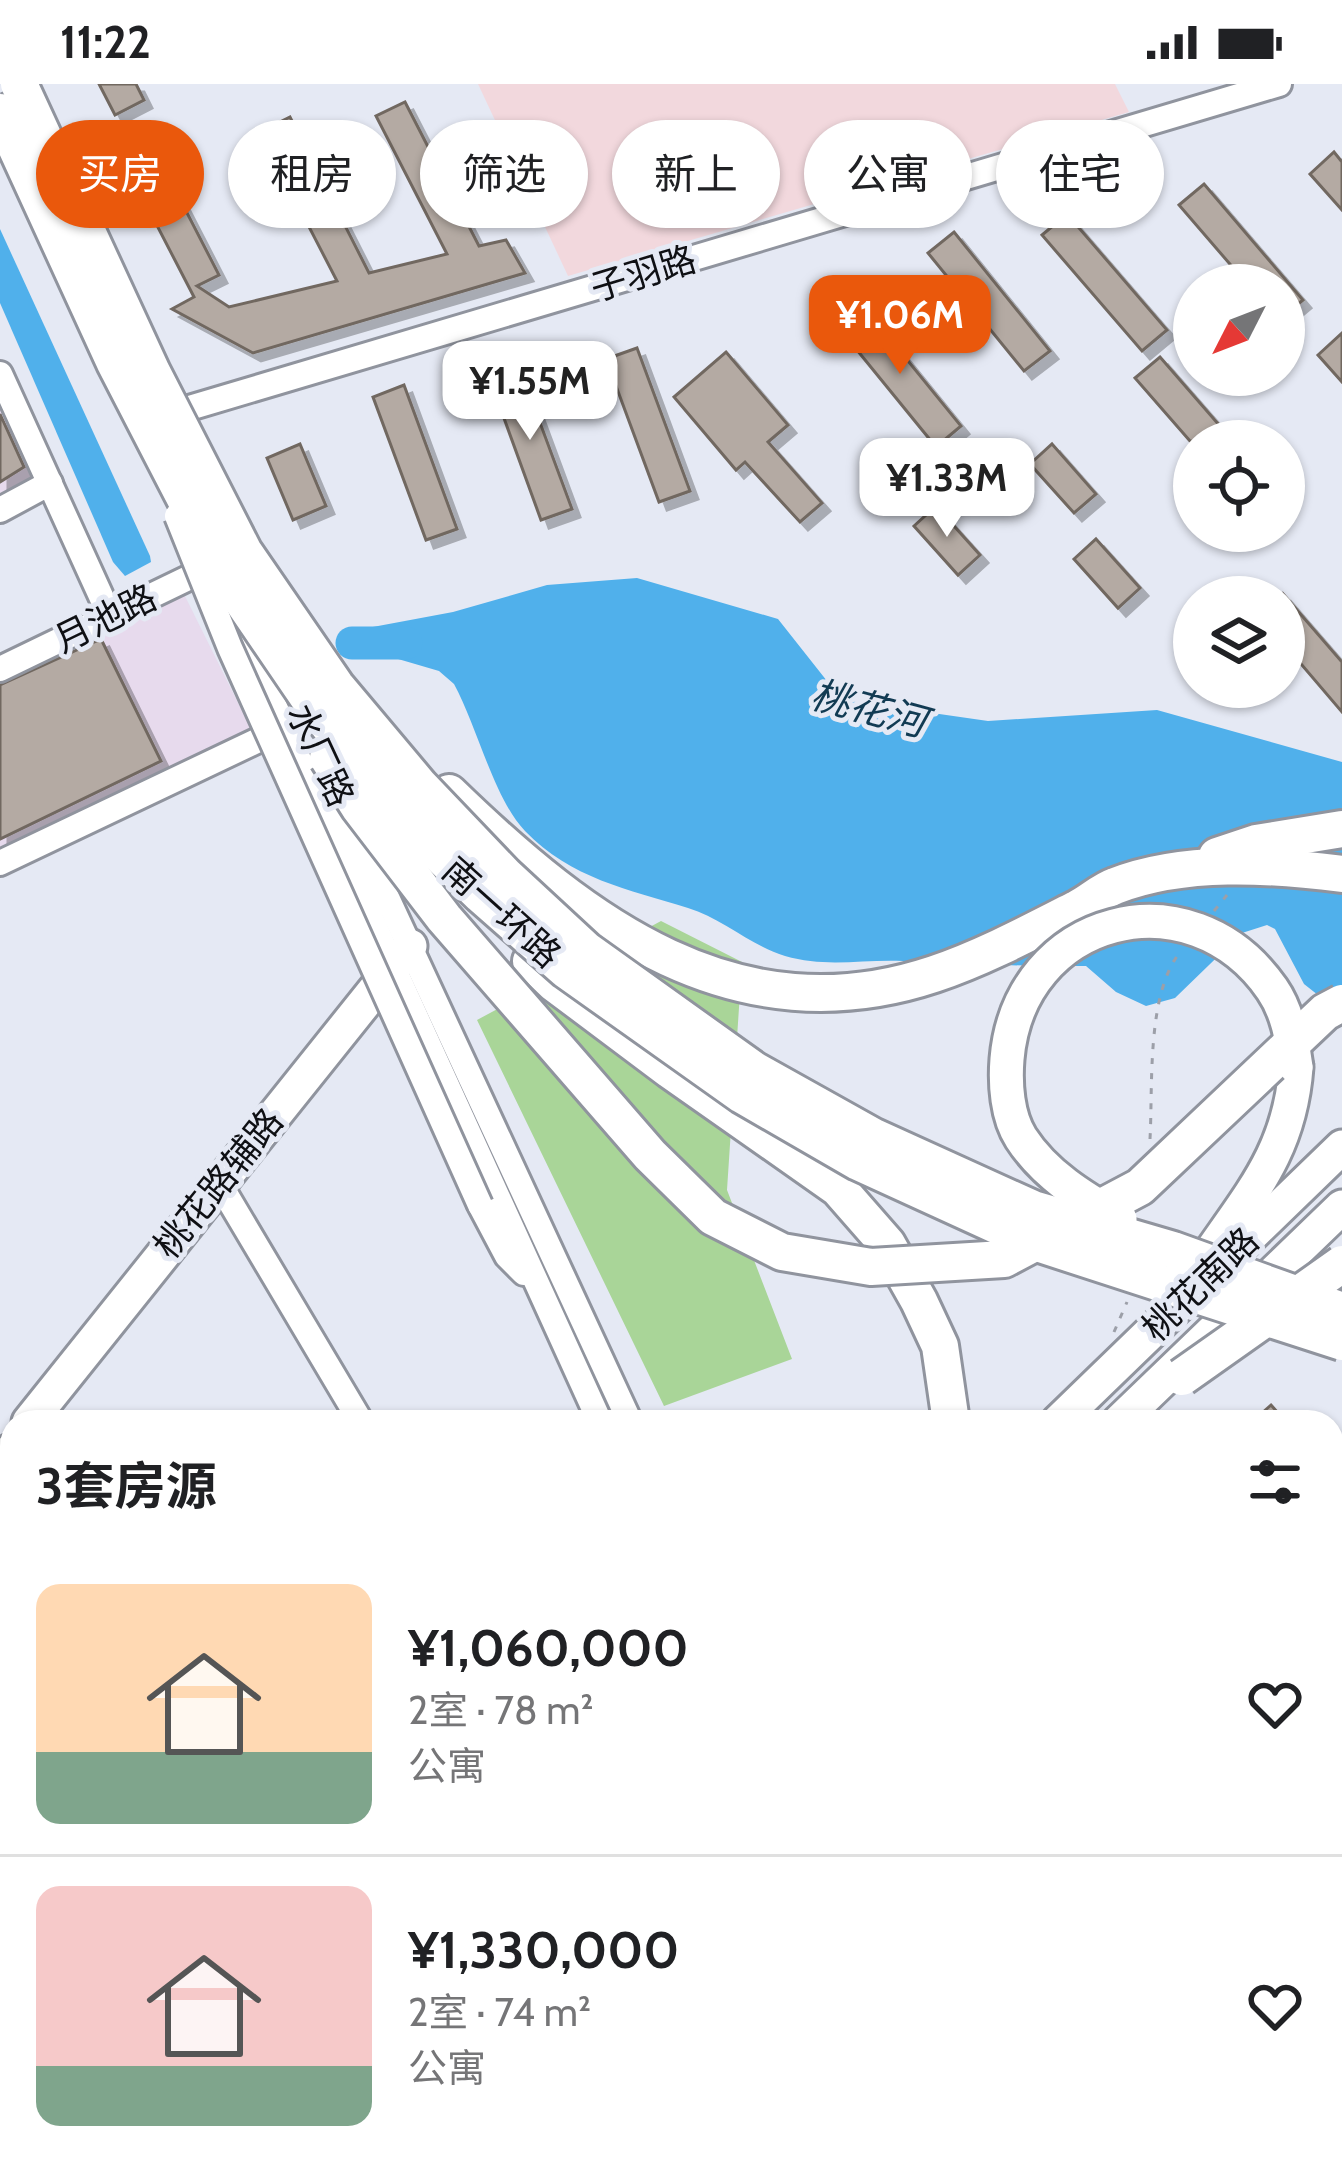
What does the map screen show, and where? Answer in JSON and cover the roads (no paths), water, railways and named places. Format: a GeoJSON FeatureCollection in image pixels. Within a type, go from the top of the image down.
{"type":"FeatureCollection","features":[{"type":"Feature","properties":{"kind":"highway","name":"南一环路"},"geometry":{"type":"LineString","coordinates":[[21,84],[152,372],[226,564],[420,786],[505,875],[586,950],[754,1070],[874,1137],[1033,1209],[1173,1250],[1342,1313]]}},
{"type":"Feature","properties":{"kind":"highway","name":"南一环路"},"geometry":{"type":"LineString","coordinates":[[0,108],[115,363],[226,564],[316,709],[395,812],[481,896],[566,970],[742,1095],[857,1162],[1031,1241],[1342,1346]]}},
{"type":"Feature","properties":{"kind":"highway"},"geometry":{"type":"LineString","coordinates":[[226,564],[517,860],[607,928],[689,970],[768,992],[860,990],[934,974],[1080,907],[1113,886],[1256,843],[1342,829]]}},
{"type":"Feature","properties":{"kind":"highway"},"geometry":{"type":"LineString","coordinates":[[226,564],[257,643],[359,807],[444,918],[713,1217],[782,1252],[871,1267],[1004,1258],[1140,1187],[1325,1012],[1342,1003]]}},
{"type":"Feature","properties":{"kind":"highway"},"geometry":{"type":"LineString","coordinates":[[395,812],[490,920],[554,983],[838,1188],[887,1244],[919,1301],[940,1346],[948,1410]]}},
{"type":"Feature","properties":{"kind":"highway"},"geometry":{"type":"LineString","coordinates":[[1169,872],[1282,867],[1342,874]]}},
{"type":"Feature","properties":{"kind":"highway"},"geometry":{"type":"LineString","coordinates":[[1182,1377],[1342,1264]]}},
{"type":"Feature","properties":{"kind":"main road"},"geometry":{"type":"LineString","coordinates":[[1169,1313],[1276,1157],[1293,1104],[1296,1067],[1290,1028],[1274,991],[1244,956],[1213,934],[1181,922],[1140,921],[1091,932],[1048,961],[1019,1000],[1005,1086],[1019,1136],[1052,1173],[1082,1197],[1173,1250]]}},
{"type":"Feature","properties":{"kind":"main road","name":"桃花路辅路"},"geometry":{"type":"LineString","coordinates":[[39,1410],[401,956]]}},
{"type":"Feature","properties":{"kind":"main road","name":"桃花南路"},"geometry":{"type":"LineString","coordinates":[[1070,1410],[1342,1147]]}},
{"type":"Feature","properties":{"kind":"main road","name":"桃花南路"},"geometry":{"type":"LineString","coordinates":[[1134,1410],[1342,1207]]}},
{"type":"Feature","properties":{"kind":"main road"},"geometry":{"type":"LineString","coordinates":[[1225,1262],[1342,1313]]}},
{"type":"Feature","properties":{"kind":"main road"},"geometry":{"type":"LineString","coordinates":[[1199,1285],[1342,1346]]}},
{"type":"Feature","properties":{"kind":"main road"},"geometry":{"type":"LineString","coordinates":[[1138,1410],[1182,1377]]}},
{"type":"Feature","properties":{"kind":"street","name":"水厂路"},"geometry":{"type":"LineString","coordinates":[[21,84],[157,418],[401,956],[624,1410]]}},
{"type":"Feature","properties":{"kind":"street","name":"子羽路"},"geometry":{"type":"LineString","coordinates":[[157,418],[1279,84]]}},
{"type":"Feature","properties":{"kind":"street","name":"水厂路"},"geometry":{"type":"LineString","coordinates":[[0,108],[226,564],[401,956],[595,1410]]}},
{"type":"Feature","properties":{"kind":"street"},"geometry":{"type":"LineString","coordinates":[[115,363],[269,735],[480,1205],[507,1256],[542,1292]]}},
{"type":"Feature","properties":{"kind":"street"},"geometry":{"type":"LineString","coordinates":[[0,374],[110,616]]}},
{"type":"Feature","properties":{"kind":"street"},"geometry":{"type":"LineString","coordinates":[[0,510],[50,483]]}},
{"type":"Feature","properties":{"kind":"street","name":"月池路"},"geometry":{"type":"LineString","coordinates":[[0,669],[226,564]]}},
{"type":"Feature","properties":{"kind":"street"},"geometry":{"type":"LineString","coordinates":[[0,862],[269,735]]}},
{"type":"Feature","properties":{"kind":"street"},"geometry":{"type":"LineString","coordinates":[[219,1183],[354,1410]]}},
{"type":"Feature","properties":{"kind":"water"},"geometry":{"type":"Polygon","coordinates":[[[0,229],[150,556],[151,562],[125,576],[113,562],[0,303],[0,229]]]}},
{"type":"Feature","properties":{"kind":"water"},"geometry":{"type":"Polygon","coordinates":[[[637,578],[778,619],[842,700],[988,721],[1157,710],[1342,762],[1342,1014],[1304,984],[1275,929],[1267,925],[1242,933],[1175,998],[1146,1006],[1116,992],[1086,966],[830,962],[800,960],[772,951],[701,913],[622,888],[561,861],[514,817],[454,684],[439,671],[364,649],[362,629],[453,612],[547,585],[637,578]]]}},
{"type":"Feature","properties":{"kind":"waterway","name":"桃花河"},"geometry":{"type":"LineString","coordinates":[[352,643],[406,643]]}}]}
